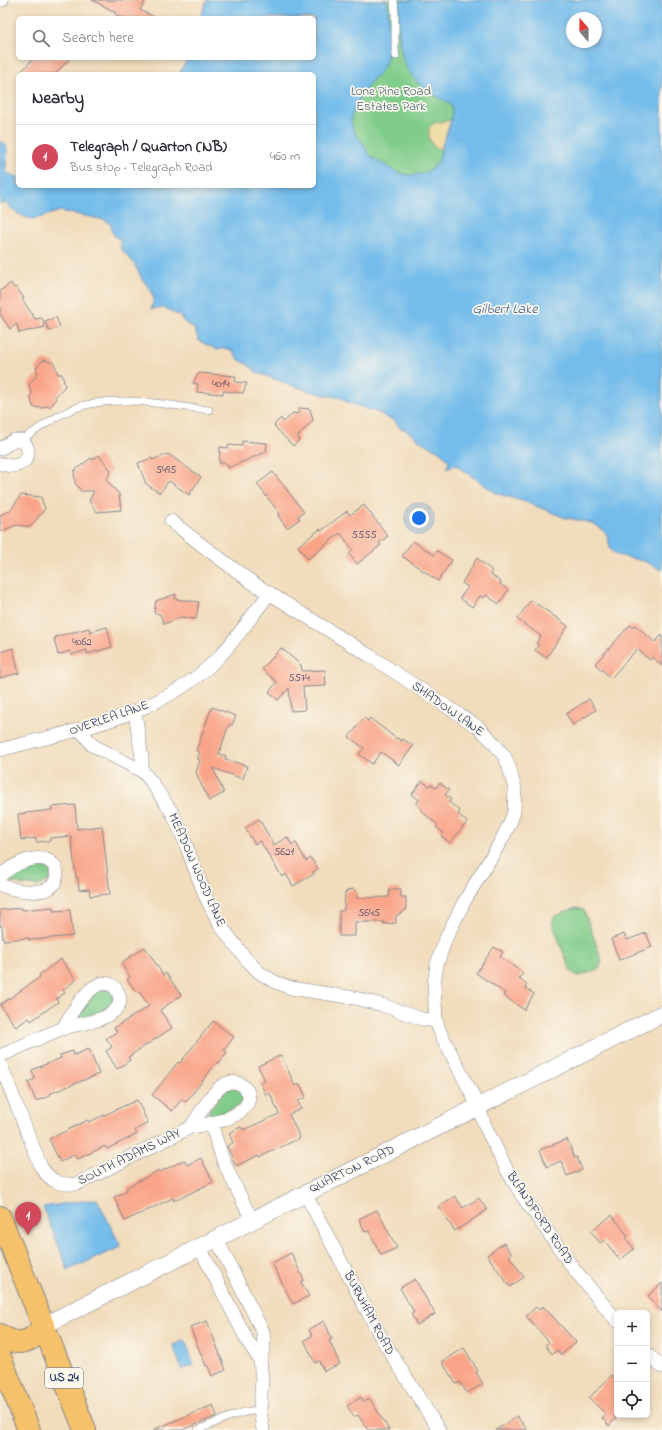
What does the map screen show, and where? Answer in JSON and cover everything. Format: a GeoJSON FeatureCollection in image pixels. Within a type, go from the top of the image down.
{"type":"FeatureCollection","features":[{"type":"Feature","properties":{"kind":"highway","name":"US 24"},"geometry":{"type":"LineString","coordinates":[[0,1217],[84,1430]]}},
{"type":"Feature","properties":{"kind":"highway"},"geometry":{"type":"LineString","coordinates":[[0,1335],[12,1342],[25,1341],[38,1334],[43,1326]]}},
{"type":"Feature","properties":{"kind":"highway"},"geometry":{"type":"LineString","coordinates":[[0,1356],[29,1430]]}},
{"type":"Feature","properties":{"kind":"street"},"geometry":{"type":"LineString","coordinates":[[0,449],[14,440],[22,440],[26,444],[28,450],[26,459],[21,463],[10,466],[0,464]]}},
{"type":"Feature","properties":{"kind":"street","name":"SHADOW LANE"},"geometry":{"type":"LineString","coordinates":[[171,521],[237,571],[478,727],[496,745],[505,757],[515,789],[514,812],[501,841],[464,902],[446,938],[437,964],[434,984],[436,1021],[441,1034],[478,1106]]}},
{"type":"Feature","properties":{"kind":"street","name":"OVERLEA LANE"},"geometry":{"type":"LineString","coordinates":[[0,750],[81,730],[135,712],[179,688],[208,667],[228,646],[270,593]]}},
{"type":"Feature","properties":{"kind":"street"},"geometry":{"type":"LineString","coordinates":[[135,712],[142,758],[142,771]]}},
{"type":"Feature","properties":{"kind":"street","name":"MEADOW WOOD LANE"},"geometry":{"type":"LineString","coordinates":[[81,730],[92,745],[142,771],[154,786],[173,814],[205,895],[220,925],[246,959],[260,973],[275,982],[291,988],[355,998],[382,1004],[422,1019],[436,1021]]}},
{"type":"Feature","properties":{"kind":"street"},"geometry":{"type":"LineString","coordinates":[[0,876],[18,863],[40,859],[50,862],[55,867],[57,872],[54,884],[46,890],[40,892],[0,885]]}},
{"type":"Feature","properties":{"kind":"street","name":"QUARTON ROAD"},"geometry":{"type":"LineString","coordinates":[[43,1326],[199,1246],[662,1014]]}},
{"type":"Feature","properties":{"kind":"street"},"geometry":{"type":"LineString","coordinates":[[0,1056],[63,1029]]}},
{"type":"Feature","properties":{"kind":"street","name":"SOUTH ADAMS WAY"},"geometry":{"type":"LineString","coordinates":[[0,1063],[41,1167],[47,1175],[56,1182],[65,1185],[77,1184],[191,1127],[211,1124],[227,1118],[244,1108],[248,1102],[249,1095],[242,1084],[234,1082],[221,1088],[204,1108],[191,1127]]}},
{"type":"Feature","properties":{"kind":"street","name":"BLANDFORD ROAD"},"geometry":{"type":"LineString","coordinates":[[478,1106],[485,1126],[507,1170],[525,1199],[574,1269],[614,1316]]}},
{"type":"Feature","properties":{"kind":"street"},"geometry":{"type":"LineString","coordinates":[[211,1124],[224,1163],[252,1220]]}},
{"type":"Feature","properties":{"kind":"street","name":"BURNHAM ROAD"},"geometry":{"type":"LineString","coordinates":[[305,1193],[382,1339],[439,1430]]}},
{"type":"Feature","properties":{"kind":"street"},"geometry":{"type":"LineString","coordinates":[[216,1238],[264,1332],[264,1347],[260,1360],[262,1380],[260,1410],[263,1430]]}},
{"type":"Feature","properties":{"kind":"street"},"geometry":{"type":"LineString","coordinates":[[199,1246],[248,1342],[260,1360]]}},
{"type":"Feature","properties":{"kind":"street"},"geometry":{"type":"LineString","coordinates":[[650,1357],[662,1367]]}},
{"type":"Feature","properties":{"kind":"lane"},"geometry":{"type":"LineString","coordinates":[[394,0],[396,56]]}},
{"type":"Feature","properties":{"kind":"lane"},"geometry":{"type":"LineString","coordinates":[[22,440],[47,423],[88,404],[107,401],[129,401],[209,410]]}},
{"type":"Feature","properties":{"kind":"lane"},"geometry":{"type":"LineString","coordinates":[[198,1430],[240,1413],[250,1410],[260,1410]]}},
{"type":"Feature","properties":{"kind":"green space","name":"Lone Pine Road Estates Park"},"geometry":{"type":"Polygon","coordinates":[[[275,0],[456,0],[478,191],[341,178],[316,82],[316,72],[314,72],[314,60],[316,60],[316,16],[310,16],[275,0]]]}},
{"type":"Feature","properties":{"kind":"green space"},"geometry":{"type":"Polygon","coordinates":[[[42,865],[49,870],[51,875],[49,881],[38,886],[12,883],[9,880],[9,875],[23,866],[42,865]]]}},
{"type":"Feature","properties":{"kind":"green space"},"geometry":{"type":"Polygon","coordinates":[[[576,908],[584,910],[602,961],[599,969],[579,976],[571,972],[552,922],[555,916],[576,908]]]}},
{"type":"Feature","properties":{"kind":"green space"},"geometry":{"type":"Polygon","coordinates":[[[99,989],[109,990],[113,994],[113,1003],[108,1008],[82,1018],[79,1017],[79,1011],[99,989]]]}},
{"type":"Feature","properties":{"kind":"green space"},"geometry":{"type":"Polygon","coordinates":[[[236,1088],[242,1094],[243,1100],[237,1107],[214,1116],[209,1115],[209,1110],[227,1089],[236,1088]]]}},
{"type":"Feature","properties":{"kind":"sand"},"geometry":{"type":"Polygon","coordinates":[[[451,120],[441,149],[434,147],[429,138],[429,128],[434,123],[451,120]]]}},
{"type":"Feature","properties":{"kind":"water","name":"Gilbert Lake"},"geometry":{"type":"Polygon","coordinates":[[[207,0],[387,0],[389,43],[387,59],[383,68],[372,80],[356,104],[353,111],[352,125],[354,131],[368,153],[373,158],[399,173],[407,175],[422,174],[428,171],[439,160],[441,148],[452,117],[452,112],[449,103],[428,91],[413,77],[407,68],[400,47],[399,0],[662,0],[662,570],[644,561],[616,555],[611,550],[607,535],[602,529],[592,523],[563,517],[532,504],[496,493],[457,466],[454,465],[447,468],[449,461],[441,452],[422,442],[405,429],[401,429],[394,420],[347,402],[342,398],[324,395],[290,385],[256,372],[250,366],[238,359],[232,350],[224,348],[218,350],[199,341],[194,328],[184,322],[179,315],[164,308],[151,309],[154,299],[151,290],[142,279],[134,263],[121,249],[120,239],[116,238],[112,232],[111,225],[105,220],[60,211],[35,219],[27,218],[15,212],[6,203],[0,204],[0,141],[6,146],[6,171],[9,174],[16,176],[16,188],[316,188],[316,72],[180,72],[187,60],[316,60],[316,16],[201,16],[207,0]]]}},
{"type":"Feature","properties":{"kind":"water"},"geometry":{"type":"Polygon","coordinates":[[[97,1199],[121,1247],[68,1270],[43,1207],[97,1199]]]}},
{"type":"Feature","properties":{"kind":"water"},"geometry":{"type":"Polygon","coordinates":[[[185,1340],[194,1365],[182,1370],[173,1345],[185,1340]]]}},
{"type":"Feature","properties":{"kind":"building"},"geometry":{"type":"Polygon","coordinates":[[[92,0],[146,0],[140,10],[152,16],[118,16],[115,14],[115,12],[92,0]]]}},
{"type":"Feature","properties":{"kind":"building"},"geometry":{"type":"Polygon","coordinates":[[[32,60],[68,60],[57,72],[21,72],[32,60]]]}},
{"type":"Feature","properties":{"kind":"building"},"geometry":{"type":"Polygon","coordinates":[[[11,283],[24,298],[22,299],[35,319],[42,318],[45,327],[19,333],[17,324],[10,329],[0,314],[0,291],[11,283]]]}},
{"type":"Feature","properties":{"kind":"building"},"geometry":{"type":"Polygon","coordinates":[[[56,317],[60,327],[49,331],[45,321],[56,317]]]}},
{"type":"Feature","properties":{"kind":"building"},"geometry":{"type":"Polygon","coordinates":[[[43,360],[54,363],[58,374],[62,374],[65,386],[55,397],[56,400],[50,407],[33,407],[30,396],[32,394],[29,384],[38,374],[36,368],[43,360]]]}},
{"type":"Feature","properties":{"kind":"building"},"geometry":{"type":"Polygon","coordinates":[[[199,373],[236,376],[235,382],[247,383],[243,393],[223,391],[223,394],[197,392],[198,384],[193,383],[199,373]]]}},
{"type":"Feature","properties":{"kind":"building"},"geometry":{"type":"Polygon","coordinates":[[[299,408],[310,409],[313,420],[298,436],[299,440],[293,446],[274,425],[281,418],[284,422],[293,413],[298,414],[299,408]]]}},
{"type":"Feature","properties":{"kind":"building"},"geometry":{"type":"Polygon","coordinates":[[[242,441],[267,443],[266,452],[228,468],[226,463],[219,463],[220,447],[228,448],[228,445],[242,446],[242,441]]]}},
{"type":"Feature","properties":{"kind":"building"},"geometry":{"type":"Polygon","coordinates":[[[168,454],[201,477],[189,495],[169,481],[160,493],[146,484],[138,463],[168,454]]]}},
{"type":"Feature","properties":{"kind":"building"},"geometry":{"type":"Polygon","coordinates":[[[99,455],[111,471],[106,480],[119,494],[121,510],[97,512],[89,501],[94,491],[81,491],[75,483],[74,471],[91,458],[92,460],[99,455]]]}},
{"type":"Feature","properties":{"kind":"building"},"geometry":{"type":"Polygon","coordinates":[[[273,472],[304,512],[298,516],[300,519],[287,528],[278,516],[280,514],[257,484],[273,472]]]}},
{"type":"Feature","properties":{"kind":"building"},"geometry":{"type":"Polygon","coordinates":[[[21,495],[41,497],[45,509],[30,527],[16,525],[0,532],[0,515],[10,511],[21,495]]]}},
{"type":"Feature","properties":{"kind":"building"},"geometry":{"type":"Polygon","coordinates":[[[364,505],[388,536],[379,543],[381,545],[357,564],[349,554],[353,550],[340,533],[308,559],[298,546],[347,511],[350,515],[364,505]]]}},
{"type":"Feature","properties":{"kind":"building"},"geometry":{"type":"Polygon","coordinates":[[[413,541],[434,555],[437,551],[452,560],[438,581],[402,556],[413,541]]]}},
{"type":"Feature","properties":{"kind":"building"},"geometry":{"type":"Polygon","coordinates":[[[477,558],[492,571],[490,574],[501,582],[500,584],[508,590],[499,604],[486,595],[484,598],[480,596],[472,607],[460,598],[468,587],[462,583],[477,558]]]}},
{"type":"Feature","properties":{"kind":"building"},"geometry":{"type":"Polygon","coordinates":[[[176,594],[175,599],[199,602],[196,619],[181,617],[164,624],[160,614],[154,613],[156,601],[176,594]]]}},
{"type":"Feature","properties":{"kind":"building"},"geometry":{"type":"Polygon","coordinates":[[[531,600],[568,626],[546,658],[535,650],[539,645],[536,643],[541,636],[517,619],[531,600]]]}},
{"type":"Feature","properties":{"kind":"building"},"geometry":{"type":"Polygon","coordinates":[[[630,625],[633,627],[635,625],[655,642],[662,635],[662,666],[652,657],[650,660],[637,649],[611,678],[595,664],[630,625]]]}},
{"type":"Feature","properties":{"kind":"building"},"geometry":{"type":"Polygon","coordinates":[[[107,627],[112,647],[87,654],[87,650],[71,655],[70,651],[58,655],[54,639],[56,639],[55,637],[89,628],[90,632],[107,627]]]}},
{"type":"Feature","properties":{"kind":"building"},"geometry":{"type":"Polygon","coordinates":[[[13,648],[19,673],[0,678],[0,652],[13,648]]]}},
{"type":"Feature","properties":{"kind":"building"},"geometry":{"type":"Polygon","coordinates":[[[281,648],[301,665],[302,671],[325,670],[326,686],[303,687],[305,710],[291,711],[289,688],[278,700],[269,692],[277,682],[262,669],[281,648]]]}},
{"type":"Feature","properties":{"kind":"building"},"geometry":{"type":"Polygon","coordinates":[[[589,699],[596,710],[573,725],[566,714],[589,699]]]}},
{"type":"Feature","properties":{"kind":"building"},"geometry":{"type":"Polygon","coordinates":[[[212,707],[236,716],[232,725],[230,724],[227,730],[219,754],[226,756],[225,759],[247,766],[243,779],[213,768],[224,793],[209,801],[196,773],[200,760],[197,759],[200,752],[196,751],[212,707]]]}},
{"type":"Feature","properties":{"kind":"building"},"geometry":{"type":"Polygon","coordinates":[[[364,718],[368,721],[370,718],[397,739],[402,741],[403,739],[413,746],[399,765],[381,752],[372,764],[359,754],[364,748],[349,737],[364,718]]]}},
{"type":"Feature","properties":{"kind":"building"},"geometry":{"type":"Polygon","coordinates":[[[422,781],[429,786],[431,784],[436,788],[440,783],[449,790],[445,795],[451,799],[449,802],[460,811],[458,814],[467,822],[450,843],[441,836],[444,833],[436,827],[438,825],[421,811],[422,809],[416,804],[419,800],[412,794],[422,781]]]}},
{"type":"Feature","properties":{"kind":"building"},"geometry":{"type":"Polygon","coordinates":[[[75,805],[77,829],[102,826],[110,894],[90,896],[89,889],[79,890],[78,878],[76,878],[71,836],[50,838],[50,841],[36,842],[36,838],[21,840],[18,814],[52,810],[51,807],[75,805]]]}},
{"type":"Feature","properties":{"kind":"building"},"geometry":{"type":"Polygon","coordinates":[[[259,819],[274,845],[287,837],[292,845],[296,843],[306,861],[311,858],[318,869],[313,872],[314,874],[293,886],[286,874],[282,877],[260,841],[255,844],[245,828],[259,819]]]}},
{"type":"Feature","properties":{"kind":"building"},"geometry":{"type":"Polygon","coordinates":[[[354,889],[357,893],[357,898],[389,897],[389,891],[392,889],[401,889],[401,897],[406,897],[406,910],[396,916],[396,923],[384,924],[384,922],[355,922],[355,936],[339,936],[339,911],[344,910],[345,893],[348,890],[354,889]]]}},
{"type":"Feature","properties":{"kind":"building"},"geometry":{"type":"Polygon","coordinates":[[[53,907],[53,911],[70,910],[73,936],[29,940],[29,938],[3,940],[2,926],[0,926],[0,910],[22,908],[22,910],[53,907]]]}},
{"type":"Feature","properties":{"kind":"building"},"geometry":{"type":"Polygon","coordinates":[[[646,933],[652,947],[619,960],[611,939],[624,934],[627,940],[646,933]]]}},
{"type":"Feature","properties":{"kind":"building"},"geometry":{"type":"Polygon","coordinates":[[[145,947],[163,975],[166,973],[181,995],[160,1010],[172,1028],[128,1057],[130,1060],[117,1069],[106,1051],[112,1047],[106,1038],[117,1032],[114,1028],[149,1006],[138,990],[136,992],[127,979],[130,977],[121,963],[145,947]]]}},
{"type":"Feature","properties":{"kind":"building"},"geometry":{"type":"Polygon","coordinates":[[[494,947],[503,952],[500,957],[523,973],[519,978],[527,984],[525,988],[534,994],[524,1010],[503,995],[505,993],[476,973],[494,947]]]}},
{"type":"Feature","properties":{"kind":"building"},"geometry":{"type":"Polygon","coordinates":[[[61,959],[76,980],[63,990],[65,993],[56,999],[58,1002],[31,1021],[29,1018],[16,1027],[0,1005],[40,977],[39,975],[61,959]]]}},
{"type":"Feature","properties":{"kind":"building"},"geometry":{"type":"Polygon","coordinates":[[[213,1021],[234,1037],[224,1050],[227,1052],[219,1063],[217,1062],[186,1102],[182,1099],[172,1111],[152,1095],[178,1062],[180,1063],[213,1021]]]}},
{"type":"Feature","properties":{"kind":"building"},"geometry":{"type":"Polygon","coordinates":[[[89,1049],[99,1074],[49,1094],[50,1096],[36,1101],[28,1082],[35,1079],[32,1070],[61,1058],[60,1055],[73,1051],[74,1055],[89,1049]]]}},
{"type":"Feature","properties":{"kind":"building"},"geometry":{"type":"Polygon","coordinates":[[[281,1055],[295,1086],[300,1084],[306,1097],[298,1101],[301,1109],[289,1114],[300,1138],[260,1157],[259,1155],[236,1166],[227,1146],[233,1143],[229,1133],[241,1127],[243,1130],[279,1114],[270,1093],[266,1095],[260,1082],[265,1081],[258,1066],[281,1055]]]}},
{"type":"Feature","properties":{"kind":"building"},"geometry":{"type":"Polygon","coordinates":[[[137,1100],[148,1123],[135,1130],[137,1134],[107,1149],[105,1146],[78,1159],[75,1154],[60,1162],[49,1139],[88,1120],[89,1122],[137,1100]]]}},
{"type":"Feature","properties":{"kind":"building"},"geometry":{"type":"Polygon","coordinates":[[[567,1139],[582,1170],[567,1176],[561,1161],[547,1167],[540,1150],[567,1139]]]}},
{"type":"Feature","properties":{"kind":"building"},"geometry":{"type":"Polygon","coordinates":[[[201,1158],[213,1182],[174,1201],[173,1198],[125,1221],[114,1197],[127,1191],[126,1188],[159,1170],[160,1172],[184,1160],[187,1165],[201,1158]]]}},
{"type":"Feature","properties":{"kind":"building"},"geometry":{"type":"Polygon","coordinates":[[[455,1196],[463,1208],[479,1198],[487,1210],[455,1231],[438,1207],[455,1196]]]}},
{"type":"Feature","properties":{"kind":"building"},"geometry":{"type":"Polygon","coordinates":[[[377,1210],[397,1248],[381,1255],[369,1231],[365,1232],[359,1219],[377,1210]]]}},
{"type":"Feature","properties":{"kind":"building"},"geometry":{"type":"Polygon","coordinates":[[[612,1215],[628,1236],[626,1238],[634,1249],[620,1260],[604,1240],[600,1243],[591,1231],[612,1215]]]}},
{"type":"Feature","properties":{"kind":"building"},"geometry":{"type":"Polygon","coordinates":[[[504,1243],[512,1254],[509,1256],[524,1277],[510,1287],[487,1255],[504,1243]]]}},
{"type":"Feature","properties":{"kind":"building"},"geometry":{"type":"Polygon","coordinates":[[[291,1253],[304,1280],[301,1282],[309,1296],[293,1304],[272,1263],[291,1253]]]}},
{"type":"Feature","properties":{"kind":"building"},"geometry":{"type":"Polygon","coordinates":[[[415,1279],[435,1314],[417,1325],[411,1314],[414,1312],[400,1288],[415,1279]]]}},
{"type":"Feature","properties":{"kind":"building"},"geometry":{"type":"Polygon","coordinates":[[[662,1283],[662,1312],[648,1296],[662,1283]]]}},
{"type":"Feature","properties":{"kind":"building"},"geometry":{"type":"Polygon","coordinates":[[[543,1306],[576,1342],[561,1355],[557,1350],[552,1354],[545,1345],[549,1342],[526,1316],[536,1307],[539,1310],[543,1306]]]}},
{"type":"Feature","properties":{"kind":"building"},"geometry":{"type":"Polygon","coordinates":[[[207,1321],[226,1370],[212,1376],[208,1366],[206,1366],[190,1327],[207,1321]]]}},
{"type":"Feature","properties":{"kind":"building"},"geometry":{"type":"Polygon","coordinates":[[[324,1321],[332,1339],[329,1340],[340,1364],[324,1371],[319,1361],[315,1363],[304,1340],[312,1336],[309,1329],[324,1321]]]}},
{"type":"Feature","properties":{"kind":"building"},"geometry":{"type":"Polygon","coordinates":[[[464,1348],[478,1371],[476,1372],[483,1384],[467,1393],[460,1382],[456,1384],[442,1362],[464,1348]]]}},
{"type":"Feature","properties":{"kind":"building"},"geometry":{"type":"Polygon","coordinates":[[[612,1375],[614,1377],[614,1418],[616,1418],[609,1426],[602,1418],[606,1414],[589,1398],[612,1375]]]}},
{"type":"Feature","properties":{"kind":"building"},"geometry":{"type":"Polygon","coordinates":[[[361,1397],[364,1402],[370,1399],[389,1430],[368,1430],[358,1415],[354,1417],[347,1406],[361,1397]]]}},
{"type":"Feature","properties":{"kind":"building"},"geometry":{"type":"Polygon","coordinates":[[[213,1405],[217,1416],[182,1430],[153,1430],[213,1405]]]}},
{"type":"Feature","properties":{"kind":"building"},"geometry":{"type":"Polygon","coordinates":[[[517,1416],[527,1430],[496,1430],[517,1416]]]}},
{"type":"Feature","properties":{"kind":"place","name":"Telegraph / Quarton (NB)"},"geometry":{"type":"Point","coordinates":[28,1235]}}]}
